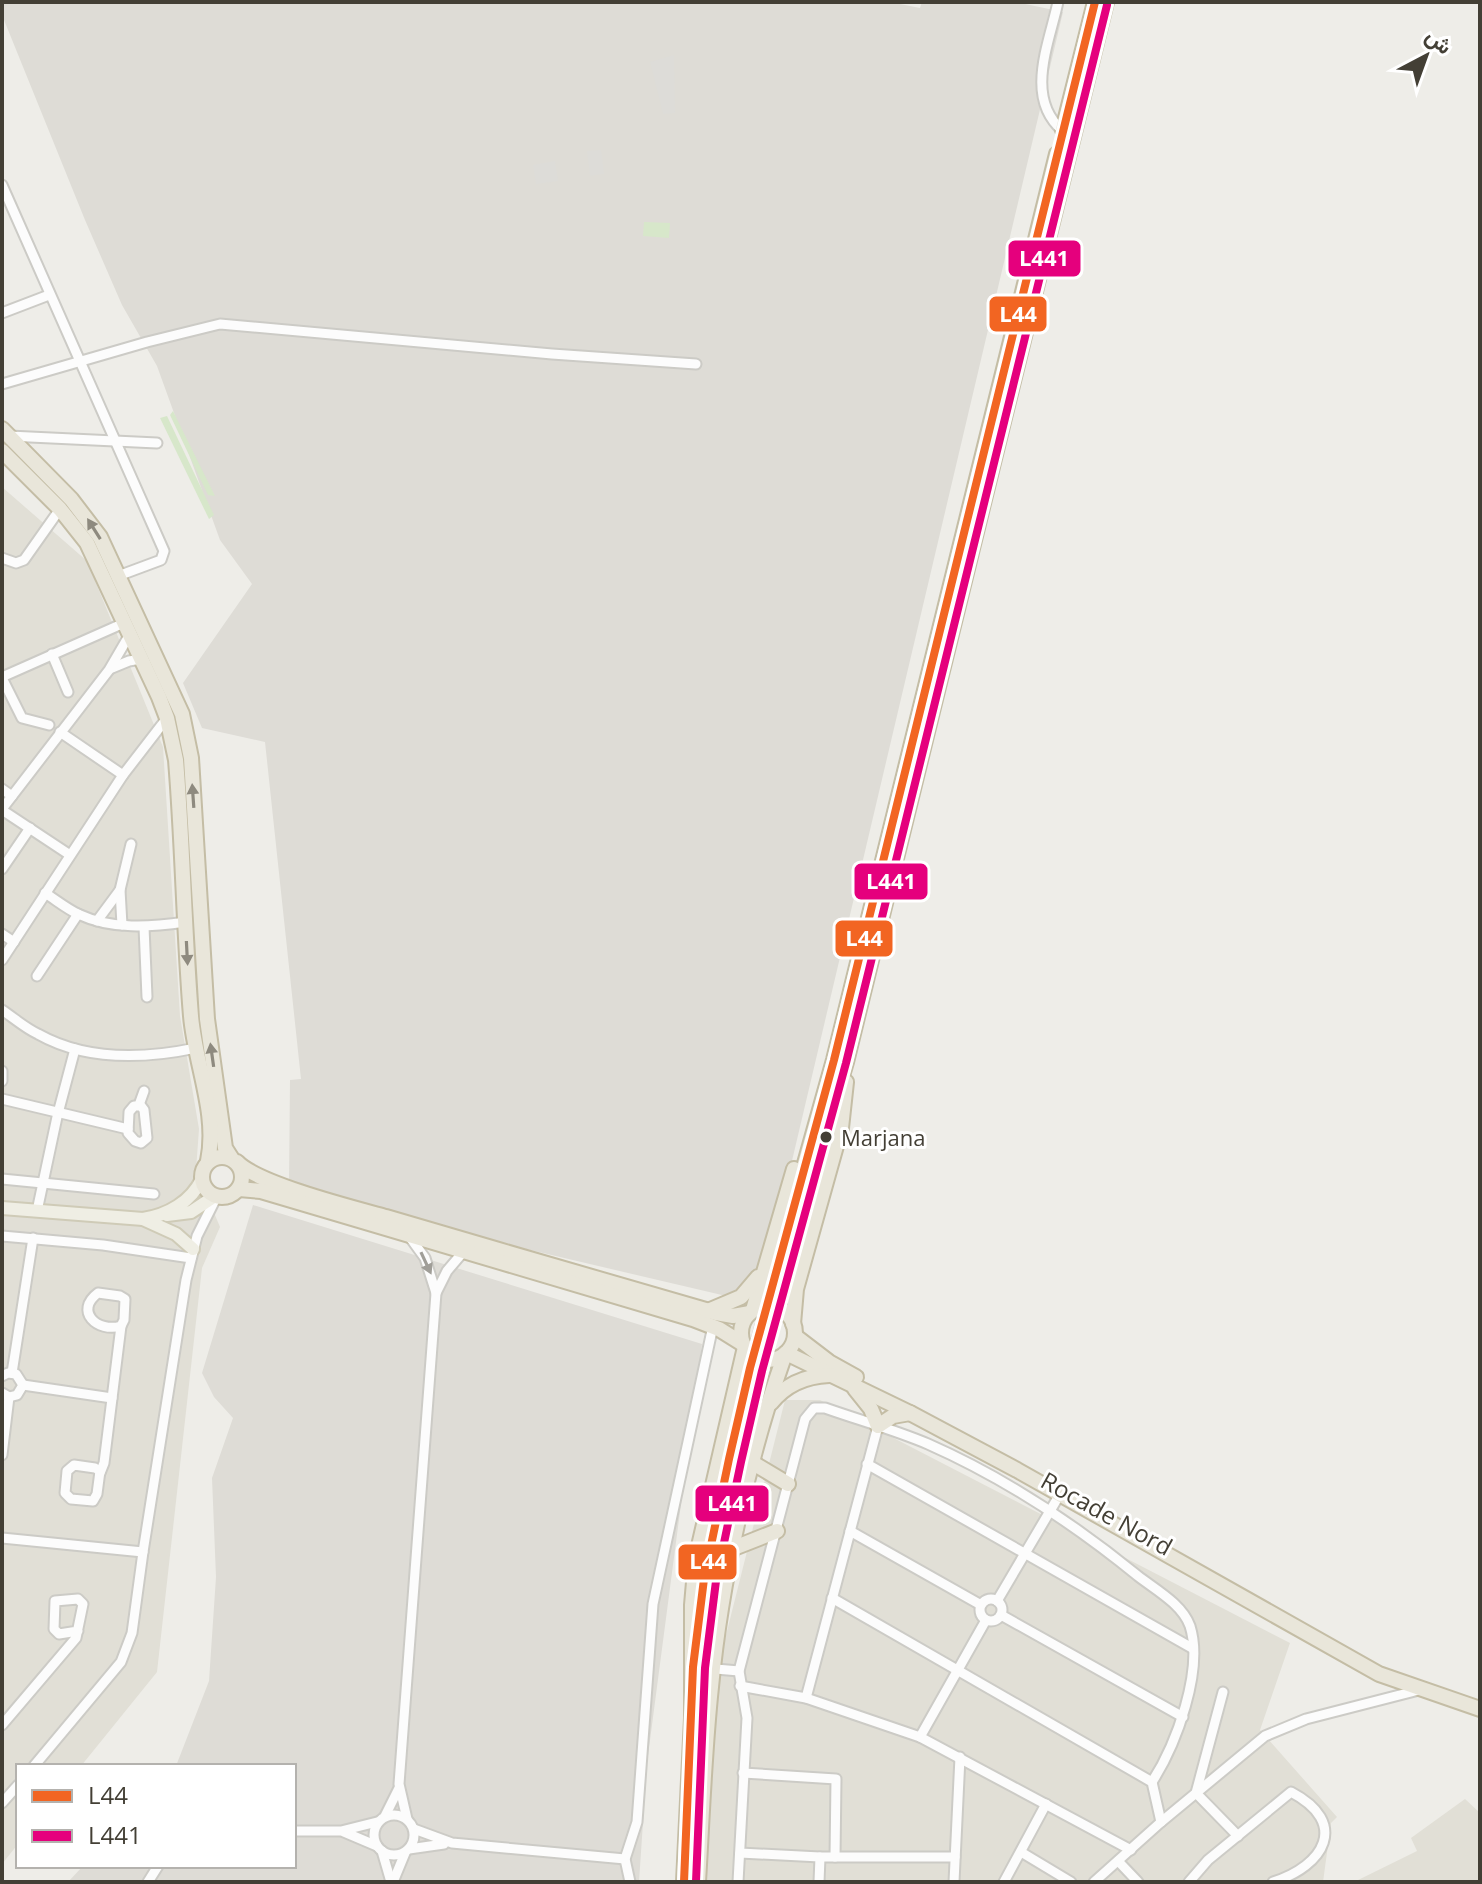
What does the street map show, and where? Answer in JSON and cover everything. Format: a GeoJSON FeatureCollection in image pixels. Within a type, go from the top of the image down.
{"type":"FeatureCollection","features":[{"type":"Feature","properties":{"kind":"highway"},"geometry":{"type":"LineString","coordinates":[[713,1669],[734,1548],[753,1463],[794,1330],[796,1289],[841,1128],[840,1061],[1095,2]]}},
{"type":"Feature","properties":{"kind":"highway"},"geometry":{"type":"LineString","coordinates":[[804,1187],[840,1061],[1106,2]]}},
{"type":"Feature","properties":{"kind":"highway"},"geometry":{"type":"LineString","coordinates":[[6,433],[86,515],[100,537],[174,693],[189,741],[207,1019],[225,1148],[243,1174],[239,1189]]}},
{"type":"Feature","properties":{"kind":"highway"},"geometry":{"type":"LineString","coordinates":[[2,451],[60,509],[87,543],[167,718],[176,760],[191,1019],[209,1119],[211,1148],[202,1179],[206,1189],[216,1196],[227,1197],[239,1189],[261,1191],[713,1326],[762,1360],[785,1354]]}},
{"type":"Feature","properties":{"kind":"highway"},"geometry":{"type":"LineString","coordinates":[[684,1882],[693,1667],[692,1605],[699,1541],[744,1345],[743,1324],[752,1311],[812,1113],[840,1061]]}},
{"type":"Feature","properties":{"kind":"highway"},"geometry":{"type":"LineString","coordinates":[[208,1161],[220,1156],[234,1160],[257,1175],[322,1198],[708,1311],[733,1316],[775,1307],[786,1313],[794,1330]]}},
{"type":"Feature","properties":{"kind":"highway"},"geometry":{"type":"LineString","coordinates":[[708,1311],[741,1297],[763,1270]]}},
{"type":"Feature","properties":{"kind":"highway","name":"Rocade Nord"},"geometry":{"type":"LineString","coordinates":[[794,1330],[845,1371],[1085,1499],[1386,1668],[1419,1690]]}},
{"type":"Feature","properties":{"kind":"highway","name":"Rocade Nord"},"geometry":{"type":"LineString","coordinates":[[785,1354],[910,1413],[1366,1667],[1419,1690],[1480,1709]]}},
{"type":"Feature","properties":{"kind":"highway"},"geometry":{"type":"LineString","coordinates":[[769,1407],[780,1393],[795,1383],[832,1375]]}},
{"type":"Feature","properties":{"kind":"highway"},"geometry":{"type":"LineString","coordinates":[[850,1383],[871,1409],[878,1426],[893,1416],[910,1413]]}},
{"type":"Feature","properties":{"kind":"highway"},"geometry":{"type":"LineString","coordinates":[[753,1463],[788,1484]]}},
{"type":"Feature","properties":{"kind":"highway"},"geometry":{"type":"LineString","coordinates":[[734,1548],[777,1531]]}},
{"type":"Feature","properties":{"kind":"highway"},"geometry":{"type":"LineString","coordinates":[[693,1667],[712,1565],[713,1669],[698,1882]]}},
{"type":"Feature","properties":{"kind":"main road"},"geometry":{"type":"LineString","coordinates":[[164,1214],[192,1195],[202,1179]]}},
{"type":"Feature","properties":{"kind":"main road"},"geometry":{"type":"LineString","coordinates":[[2,1208],[143,1219],[191,1212],[216,1196]]}},
{"type":"Feature","properties":{"kind":"main road"},"geometry":{"type":"LineString","coordinates":[[143,1219],[176,1234],[192,1253]]}},
{"type":"Feature","properties":{"kind":"street"},"geometry":{"type":"LineString","coordinates":[[1058,2],[1041,88],[1046,112],[1063,131]]}},
{"type":"Feature","properties":{"kind":"street"},"geometry":{"type":"LineString","coordinates":[[2,185],[5,200],[164,551],[161,560],[118,576]]}},
{"type":"Feature","properties":{"kind":"street"},"geometry":{"type":"LineString","coordinates":[[2,313],[49,295]]}},
{"type":"Feature","properties":{"kind":"street"},"geometry":{"type":"LineString","coordinates":[[2,384],[202,326],[220,324],[696,364]]}},
{"type":"Feature","properties":{"kind":"street"},"geometry":{"type":"LineString","coordinates":[[6,433],[157,443]]}},
{"type":"Feature","properties":{"kind":"street"},"geometry":{"type":"LineString","coordinates":[[2,558],[16,563],[24,560],[60,509]]}},
{"type":"Feature","properties":{"kind":"street"},"geometry":{"type":"LineString","coordinates":[[49,725],[22,718],[2,677],[52,654],[127,628]]}},
{"type":"Feature","properties":{"kind":"street"},"geometry":{"type":"LineString","coordinates":[[70,855],[2,809],[109,670],[127,628]]}},
{"type":"Feature","properties":{"kind":"street"},"geometry":{"type":"LineString","coordinates":[[52,654],[68,692]]}},
{"type":"Feature","properties":{"kind":"street"},"geometry":{"type":"LineString","coordinates":[[109,670],[141,659]]}},
{"type":"Feature","properties":{"kind":"street"},"geometry":{"type":"LineString","coordinates":[[2,960],[123,775],[167,718]]}},
{"type":"Feature","properties":{"kind":"street"},"geometry":{"type":"LineString","coordinates":[[60,732],[123,775]]}},
{"type":"Feature","properties":{"kind":"street"},"geometry":{"type":"LineString","coordinates":[[2,789],[12,796]]}},
{"type":"Feature","properties":{"kind":"street"},"geometry":{"type":"LineString","coordinates":[[2,869],[30,828]]}},
{"type":"Feature","properties":{"kind":"street"},"geometry":{"type":"LineString","coordinates":[[122,925],[120,890],[131,844]]}},
{"type":"Feature","properties":{"kind":"street"},"geometry":{"type":"LineString","coordinates":[[97,921],[120,890]]}},
{"type":"Feature","properties":{"kind":"street"},"geometry":{"type":"LineString","coordinates":[[45,893],[78,914],[97,921],[144,927],[186,922]]}},
{"type":"Feature","properties":{"kind":"street"},"geometry":{"type":"LineString","coordinates":[[37,976],[78,914]]}},
{"type":"Feature","properties":{"kind":"street"},"geometry":{"type":"LineString","coordinates":[[144,927],[147,997]]}},
{"type":"Feature","properties":{"kind":"street"},"geometry":{"type":"LineString","coordinates":[[2,934],[14,942]]}},
{"type":"Feature","properties":{"kind":"street"},"geometry":{"type":"LineString","coordinates":[[2,1010],[38,1035],[75,1049],[105,1055],[166,1054],[196,1048]]}},
{"type":"Feature","properties":{"kind":"street"},"geometry":{"type":"LineString","coordinates":[[37,1211],[75,1049]]}},
{"type":"Feature","properties":{"kind":"street"},"geometry":{"type":"LineString","coordinates":[[2,1071],[2,1081]]}},
{"type":"Feature","properties":{"kind":"street"},"geometry":{"type":"LineString","coordinates":[[139,1105],[144,1110],[146,1141],[141,1143],[135,1141],[128,1129],[130,1109],[139,1105],[144,1091]]}},
{"type":"Feature","properties":{"kind":"street"},"geometry":{"type":"LineString","coordinates":[[2,1099],[128,1129]]}},
{"type":"Feature","properties":{"kind":"street"},"geometry":{"type":"LineString","coordinates":[[2,1179],[154,1194]]}},
{"type":"Feature","properties":{"kind":"street"},"geometry":{"type":"LineString","coordinates":[[36,1764],[121,1662],[132,1633],[192,1253],[202,1223],[216,1196]]}},
{"type":"Feature","properties":{"kind":"street"},"geometry":{"type":"LineString","coordinates":[[2,1236],[192,1253]]}},
{"type":"Feature","properties":{"kind":"street"},"geometry":{"type":"LineString","coordinates":[[392,1882],[374,1834],[394,1801],[399,1784],[436,1293],[425,1258],[409,1236]]}},
{"type":"Feature","properties":{"kind":"street"},"geometry":{"type":"LineString","coordinates":[[23,1385],[20,1377],[7,1374],[33,1238]]}},
{"type":"Feature","properties":{"kind":"street"},"geometry":{"type":"LineString","coordinates":[[436,1293],[447,1271],[464,1251]]}},
{"type":"Feature","properties":{"kind":"street"},"geometry":{"type":"LineString","coordinates":[[100,1473],[95,1468],[70,1467],[65,1475],[65,1493],[71,1499],[93,1501],[104,1463],[125,1299],[101,1293],[95,1295],[89,1312],[91,1320],[98,1325],[121,1326]]}},
{"type":"Feature","properties":{"kind":"street"},"geometry":{"type":"LineString","coordinates":[[630,1882],[625,1859],[637,1822],[654,1593],[713,1326]]}},
{"type":"Feature","properties":{"kind":"street"},"geometry":{"type":"LineString","coordinates":[[23,1385],[112,1398]]}},
{"type":"Feature","properties":{"kind":"street"},"geometry":{"type":"LineString","coordinates":[[2,1455],[6,1395],[17,1395],[23,1385]]}},
{"type":"Feature","properties":{"kind":"street"},"geometry":{"type":"LineString","coordinates":[[738,1882],[747,1718],[739,1671],[810,1411],[825,1408],[952,1455],[1050,1510],[1106,1549],[1177,1607],[1189,1626],[1192,1648],[1189,1690],[1183,1717],[1168,1755],[1152,1782],[1161,1822]]}},
{"type":"Feature","properties":{"kind":"street"},"geometry":{"type":"LineString","coordinates":[[806,1698],[878,1426]]}},
{"type":"Feature","properties":{"kind":"street"},"geometry":{"type":"LineString","coordinates":[[867,1464],[1192,1648]]}},
{"type":"Feature","properties":{"kind":"street"},"geometry":{"type":"LineString","coordinates":[[997,1601],[1060,1494]]}},
{"type":"Feature","properties":{"kind":"street"},"geometry":{"type":"LineString","coordinates":[[850,1531],[981,1605]]}},
{"type":"Feature","properties":{"kind":"street"},"geometry":{"type":"LineString","coordinates":[[2,1538],[143,1552]]}},
{"type":"Feature","properties":{"kind":"street"},"geometry":{"type":"LineString","coordinates":[[832,1598],[1152,1782]]}},
{"type":"Feature","properties":{"kind":"street"},"geometry":{"type":"LineString","coordinates":[[2,1725],[72,1645],[78,1631],[83,1604],[78,1599],[55,1601],[54,1629],[59,1634],[78,1631]]}},
{"type":"Feature","properties":{"kind":"street"},"geometry":{"type":"LineString","coordinates":[[990,1599],[997,1601],[1003,1609],[1001,1615],[996,1620],[986,1620],[980,1612],[981,1605],[990,1599]]}},
{"type":"Feature","properties":{"kind":"street"},"geometry":{"type":"LineString","coordinates":[[1001,1615],[1183,1717]]}},
{"type":"Feature","properties":{"kind":"street"},"geometry":{"type":"LineString","coordinates":[[920,1737],[986,1620]]}},
{"type":"Feature","properties":{"kind":"street"},"geometry":{"type":"LineString","coordinates":[[693,1667],[739,1671]]}},
{"type":"Feature","properties":{"kind":"street"},"geometry":{"type":"LineString","coordinates":[[740,1686],[806,1698],[920,1737],[1131,1850]]}},
{"type":"Feature","properties":{"kind":"street"},"geometry":{"type":"LineString","coordinates":[[1094,1882],[1251,1746],[1279,1729],[1419,1690]]}},
{"type":"Feature","properties":{"kind":"street"},"geometry":{"type":"LineString","coordinates":[[1196,1793],[1223,1692]]}},
{"type":"Feature","properties":{"kind":"street"},"geometry":{"type":"LineString","coordinates":[[954,1882],[960,1757]]}},
{"type":"Feature","properties":{"kind":"street"},"geometry":{"type":"LineString","coordinates":[[743,1773],[836,1779],[835,1857]]}},
{"type":"Feature","properties":{"kind":"street"},"geometry":{"type":"LineString","coordinates":[[399,1784],[407,1819],[414,1829],[452,1843],[625,1859]]}},
{"type":"Feature","properties":{"kind":"street"},"geometry":{"type":"LineString","coordinates":[[2,1803],[16,1787]]}},
{"type":"Feature","properties":{"kind":"street"},"geometry":{"type":"LineString","coordinates":[[1189,1882],[1208,1860],[1291,1792],[1324,1821],[1326,1832],[1311,1862],[1295,1875],[1273,1882]]}},
{"type":"Feature","properties":{"kind":"street"},"geometry":{"type":"LineString","coordinates":[[1196,1793],[1238,1836]]}},
{"type":"Feature","properties":{"kind":"street"},"geometry":{"type":"LineString","coordinates":[[1004,1882],[1046,1804]]}},
{"type":"Feature","properties":{"kind":"street"},"geometry":{"type":"LineString","coordinates":[[296,1831],[341,1831],[397,1815],[407,1819]]}},
{"type":"Feature","properties":{"kind":"street"},"geometry":{"type":"LineString","coordinates":[[392,1882],[414,1840],[414,1829]]}},
{"type":"Feature","properties":{"kind":"street"},"geometry":{"type":"LineString","coordinates":[[341,1831],[393,1855],[452,1843]]}},
{"type":"Feature","properties":{"kind":"street"},"geometry":{"type":"LineString","coordinates":[[1021,1852],[1071,1882]]}},
{"type":"Feature","properties":{"kind":"street"},"geometry":{"type":"LineString","coordinates":[[740,1853],[820,1857],[955,1857]]}},
{"type":"Feature","properties":{"kind":"street"},"geometry":{"type":"LineString","coordinates":[[819,1882],[820,1857]]}},
{"type":"Feature","properties":{"kind":"street"},"geometry":{"type":"LineString","coordinates":[[1118,1861],[1138,1882]]}},
{"type":"Feature","properties":{"kind":"shaded area"},"geometry":{"type":"Polygon","coordinates":[[[2,2],[890,2],[920,8],[922,2],[1016,2],[1063,12],[766,1271],[739,1299],[355,1209],[289,1186],[290,1080],[301,1079],[265,742],[202,728],[183,683],[252,584],[220,540],[157,366],[122,305],[85,220],[2,15],[2,2]]]}},
{"type":"Feature","properties":{"kind":"shaded area"},"geometry":{"type":"Polygon","coordinates":[[[674,55],[675,113],[663,114],[650,62],[674,55]]]}},
{"type":"Feature","properties":{"kind":"shaded area"},"geometry":{"type":"Polygon","coordinates":[[[601,150],[604,174],[590,176],[587,151],[601,150]]]}},
{"type":"Feature","properties":{"kind":"shaded area"},"geometry":{"type":"Polygon","coordinates":[[[555,161],[558,181],[536,184],[533,165],[555,161]]]}},
{"type":"Feature","properties":{"kind":"shaded area"},"geometry":{"type":"Polygon","coordinates":[[[2,487],[87,561],[163,747],[180,1016],[199,1129],[196,1170],[220,1227],[202,1268],[157,1672],[83,1764],[16,1764],[16,1846],[2,1864],[2,487]]]}},
{"type":"Feature","properties":{"kind":"shaded area"},"geometry":{"type":"Polygon","coordinates":[[[253,1205],[702,1344],[647,1763],[639,1882],[68,1882],[81,1868],[296,1868],[296,1764],[177,1764],[209,1681],[216,1577],[212,1478],[233,1418],[214,1397],[202,1373],[253,1205]]]}},
{"type":"Feature","properties":{"kind":"shaded area"},"geometry":{"type":"Polygon","coordinates":[[[785,1400],[820,1400],[1290,1643],[1260,1730],[1337,1817],[1331,1823],[1323,1882],[701,1882],[721,1655],[785,1400]]]}},
{"type":"Feature","properties":{"kind":"shaded area"},"geometry":{"type":"Polygon","coordinates":[[[1465,1799],[1480,1813],[1480,1882],[1354,1882],[1417,1851],[1411,1838],[1465,1799]]]}},
{"type":"Feature","properties":{"kind":"green space"},"geometry":{"type":"Polygon","coordinates":[[[644,222],[670,223],[669,238],[643,236],[644,222]]]}},
{"type":"Feature","properties":{"kind":"green space"},"geometry":{"type":"Polygon","coordinates":[[[173,411],[215,496],[208,495],[170,415],[173,411]]]}},
{"type":"Feature","properties":{"kind":"green space"},"geometry":{"type":"Polygon","coordinates":[[[167,416],[214,515],[209,519],[160,418],[167,416]]]}},
{"type":"Feature","properties":{"kind":"tunnel"},"geometry":{"type":"LineString","coordinates":[[707,1564],[750,1368],[799,1185]]}},
{"type":"Feature","properties":{"kind":"tunnel"},"geometry":{"type":"LineString","coordinates":[[718,1566],[761,1372],[809,1189]]}},
{"type":"Feature","properties":{"kind":"transit line","name":"L44"},"geometry":{"type":"LineString","coordinates":[[684,1882],[693,1667],[704,1579],[729,1459],[750,1368],[834,1060],[1095,2]]}},
{"type":"Feature","properties":{"kind":"transit line","name":"L441"},"geometry":{"type":"LineString","coordinates":[[696,1882],[705,1668],[716,1581],[741,1462],[762,1371],[846,1063],[1107,5]]}},
{"type":"Feature","properties":{"kind":"place","name":"Marjana"},"geometry":{"type":"Point","coordinates":[826,1137]}}]}
